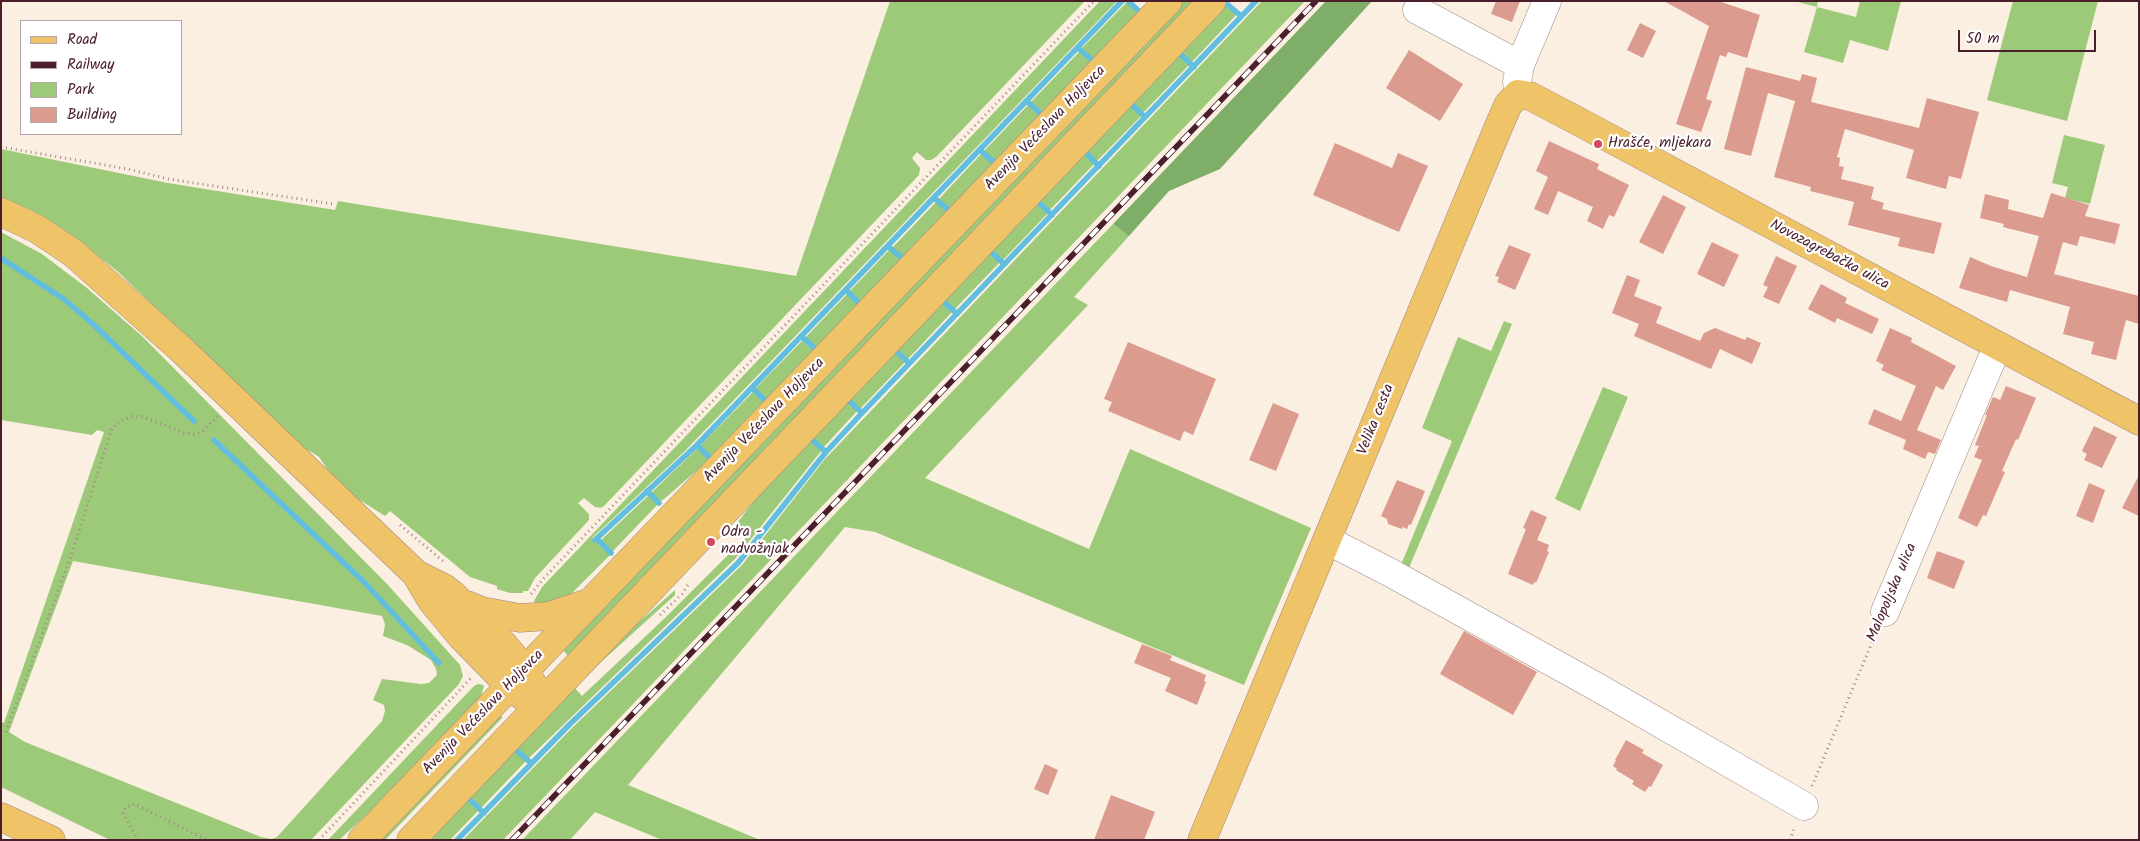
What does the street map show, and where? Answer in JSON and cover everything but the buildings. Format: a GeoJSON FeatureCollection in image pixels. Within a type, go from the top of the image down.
{"type":"FeatureCollection","features":[{"type":"Feature","properties":{"kind":"main road","name":"Avenija Većeslava Holjevca"},"geometry":{"type":"LineString","coordinates":[[362,840],[1168,1]]}},
{"type":"Feature","properties":{"kind":"main road","name":"Avenija Većeslava Holjevca"},"geometry":{"type":"LineString","coordinates":[[411,840],[1212,1]]}},
{"type":"Feature","properties":{"kind":"main road","name":"Novozagrebačka ulica"},"geometry":{"type":"LineString","coordinates":[[1518,94],[1530,96],[1572,118],[2139,421]]}},
{"type":"Feature","properties":{"kind":"main road","name":"Velika cesta"},"geometry":{"type":"LineString","coordinates":[[1202,840],[1498,128],[1508,105],[1518,94]]}},
{"type":"Feature","properties":{"kind":"main road"},"geometry":{"type":"LineString","coordinates":[[1,212],[37,229],[73,253],[184,352],[416,574],[444,617],[487,663],[518,678]]}},
{"type":"Feature","properties":{"kind":"main road"},"geometry":{"type":"LineString","coordinates":[[416,574],[444,588],[461,602],[504,645],[518,678],[539,706]]}},
{"type":"Feature","properties":{"kind":"main road"},"geometry":{"type":"LineString","coordinates":[[461,602],[482,611],[520,618],[549,616],[591,601]]}},
{"type":"Feature","properties":{"kind":"main road"},"geometry":{"type":"LineString","coordinates":[[1,817],[51,840]]}},
{"type":"Feature","properties":{"kind":"street"},"geometry":{"type":"LineString","coordinates":[[1518,94],[1516,86],[1520,65],[1547,1]]}},
{"type":"Feature","properties":{"kind":"street"},"geometry":{"type":"LineString","coordinates":[[1417,10],[1520,65]]}},
{"type":"Feature","properties":{"kind":"street","name":"Malopoljska ulica"},"geometry":{"type":"LineString","coordinates":[[1885,612],[1998,347]]}},
{"type":"Feature","properties":{"kind":"street"},"geometry":{"type":"LineString","coordinates":[[1327,540],[1391,573],[1597,687],[1804,806]]}},
{"type":"Feature","properties":{"kind":"path"},"geometry":{"type":"LineString","coordinates":[[520,618],[524,604],[544,578],[1094,1]]}},
{"type":"Feature","properties":{"kind":"path"},"geometry":{"type":"LineString","coordinates":[[1,147],[128,169],[168,179],[332,204]]}},
{"type":"Feature","properties":{"kind":"path"},"geometry":{"type":"LineString","coordinates":[[6,732],[71,556],[112,428],[120,421],[133,416],[143,417],[185,433],[194,434],[203,431],[234,400]]}},
{"type":"Feature","properties":{"kind":"path","name":"Malopoljska ulica"},"geometry":{"type":"LineString","coordinates":[[1790,840],[1885,612]]}},
{"type":"Feature","properties":{"kind":"path"},"geometry":{"type":"LineString","coordinates":[[319,840],[487,663]]}},
{"type":"Feature","properties":{"kind":"path"},"geometry":{"type":"LineString","coordinates":[[138,840],[123,813],[125,808],[134,804],[207,840]]}},
{"type":"Feature","properties":{"kind":"green space"},"geometry":{"type":"Polygon","coordinates":[[[890,1],[1085,1],[936,157],[926,160],[917,152],[912,158],[920,168],[919,175],[605,505],[601,508],[595,507],[584,498],[578,503],[589,514],[589,520],[535,578],[528,591],[523,591],[523,593],[510,593],[497,589],[497,586],[470,577],[390,511],[385,516],[341,488],[319,457],[298,444],[117,271],[70,234],[31,210],[1,198],[1,149],[168,183],[335,210],[338,201],[796,276],[890,1]]]}},
{"type":"Feature","properties":{"kind":"green space"},"geometry":{"type":"Polygon","coordinates":[[[1100,1],[1117,1],[685,451],[592,538],[611,554],[569,596],[566,595],[541,610],[534,601],[542,587],[1100,1]]]}},
{"type":"Feature","properties":{"kind":"green space"},"geometry":{"type":"Polygon","coordinates":[[[1182,1],[1197,1],[569,657],[562,649],[1182,1]]]}},
{"type":"Feature","properties":{"kind":"green space"},"geometry":{"type":"Polygon","coordinates":[[[1262,1],[1305,1],[503,840],[463,840],[573,727],[742,565],[825,459],[1262,1]]]}},
{"type":"Feature","properties":{"kind":"green space"},"geometry":{"type":"Polygon","coordinates":[[[1326,1],[1372,1],[1220,169],[1169,191],[1129,236],[1113,224],[1326,1]]]}},
{"type":"Feature","properties":{"kind":"green space"},"geometry":{"type":"Polygon","coordinates":[[[1794,1],[1818,1],[1817,7],[1794,1]]]}},
{"type":"Feature","properties":{"kind":"green space"},"geometry":{"type":"Polygon","coordinates":[[[1860,1],[1901,1],[1888,51],[1850,40],[1843,63],[1804,52],[1817,7],[1856,17],[1860,1]]]}},
{"type":"Feature","properties":{"kind":"green space"},"geometry":{"type":"Polygon","coordinates":[[[2013,1],[2098,1],[2067,121],[1987,100],[2013,1]]]}},
{"type":"Feature","properties":{"kind":"green space"},"geometry":{"type":"Polygon","coordinates":[[[1127,2],[1139,13],[1094,60],[1081,49],[1127,2]]]}},
{"type":"Feature","properties":{"kind":"green space"},"geometry":{"type":"Polygon","coordinates":[[[1226,4],[1237,14],[1191,63],[1180,51],[1226,4]]]}},
{"type":"Feature","properties":{"kind":"green space"},"geometry":{"type":"Polygon","coordinates":[[[1080,51],[1092,62],[1044,113],[1031,102],[1080,51]]]}},
{"type":"Feature","properties":{"kind":"green space"},"geometry":{"type":"Polygon","coordinates":[[[1178,54],[1190,64],[1143,113],[1131,102],[1178,54]]]}},
{"type":"Feature","properties":{"kind":"green space"},"geometry":{"type":"Polygon","coordinates":[[[1029,104],[1041,115],[997,162],[984,151],[1029,104]]]}},
{"type":"Feature","properties":{"kind":"green space"},"geometry":{"type":"Polygon","coordinates":[[[1130,104],[1142,115],[1096,162],[1084,150],[1130,104]]]}},
{"type":"Feature","properties":{"kind":"green space"},"geometry":{"type":"Polygon","coordinates":[[[2064,135],[2105,145],[2090,204],[2065,198],[2068,187],[2052,183],[2064,135]]]}},
{"type":"Feature","properties":{"kind":"green space"},"geometry":{"type":"Polygon","coordinates":[[[982,153],[994,164],[951,210],[947,208],[938,200],[982,153]]]}},
{"type":"Feature","properties":{"kind":"green space"},"geometry":{"type":"Polygon","coordinates":[[[1083,153],[1095,163],[1049,211],[1037,200],[1083,153]]]}},
{"type":"Feature","properties":{"kind":"green space"},"geometry":{"type":"Polygon","coordinates":[[[936,202],[948,212],[905,258],[901,256],[892,248],[936,202]]]}},
{"type":"Feature","properties":{"kind":"green space"},"geometry":{"type":"Polygon","coordinates":[[[1036,202],[1048,213],[1002,261],[990,249],[1036,202]]]}},
{"type":"Feature","properties":{"kind":"green space"},"geometry":{"type":"Polygon","coordinates":[[[1113,224],[1129,236],[1074,297],[1088,305],[925,478],[1089,549],[1130,449],[1311,528],[1244,685],[875,532],[845,527],[628,785],[760,840],[662,840],[595,812],[570,840],[522,840],[1113,224]]]}},
{"type":"Feature","properties":{"kind":"green space"},"geometry":{"type":"Polygon","coordinates":[[[1,232],[42,254],[87,288],[143,337],[388,585],[460,665],[463,676],[459,684],[311,840],[110,840],[1,787],[1,722],[4,723],[104,432],[97,430],[92,435],[1,420],[1,232]],[[73,561],[9,732],[25,742],[261,837],[272,839],[277,837],[382,721],[385,711],[384,705],[373,700],[382,679],[421,684],[429,683],[437,675],[431,660],[407,645],[383,636],[385,624],[382,616],[73,561]]]}},
{"type":"Feature","properties":{"kind":"green space"},"geometry":{"type":"Polygon","coordinates":[[[890,249],[902,260],[862,304],[849,292],[890,249]]]}},
{"type":"Feature","properties":{"kind":"green space"},"geometry":{"type":"Polygon","coordinates":[[[989,252],[1000,262],[954,310],[943,299],[989,252]]]}},
{"type":"Feature","properties":{"kind":"green space"},"geometry":{"type":"Polygon","coordinates":[[[847,294],[859,305],[818,349],[805,338],[847,294]]]}},
{"type":"Feature","properties":{"kind":"green space"},"geometry":{"type":"Polygon","coordinates":[[[942,301],[953,311],[907,360],[895,348],[942,301]]]}},
{"type":"Feature","properties":{"kind":"green space"},"geometry":{"type":"Polygon","coordinates":[[[1504,321],[1512,324],[1406,575],[1398,572],[1452,441],[1422,428],[1458,337],[1491,351],[1504,321]]]}},
{"type":"Feature","properties":{"kind":"green space"},"geometry":{"type":"Polygon","coordinates":[[[803,340],[816,350],[768,401],[755,389],[803,340]]]}},
{"type":"Feature","properties":{"kind":"green space"},"geometry":{"type":"Polygon","coordinates":[[[894,351],[906,361],[860,409],[848,398],[894,351]]]}},
{"type":"Feature","properties":{"kind":"green space"},"geometry":{"type":"Polygon","coordinates":[[[1603,387],[1628,397],[1580,511],[1555,499],[1603,387]]]}},
{"type":"Feature","properties":{"kind":"green space"},"geometry":{"type":"Polygon","coordinates":[[[754,391],[766,403],[710,457],[700,446],[754,391]]]}},
{"type":"Feature","properties":{"kind":"green space"},"geometry":{"type":"Polygon","coordinates":[[[847,400],[858,410],[823,448],[811,436],[847,400]]]}},
{"type":"Feature","properties":{"kind":"green space"},"geometry":{"type":"Polygon","coordinates":[[[810,439],[822,450],[735,559],[528,759],[516,747],[573,686],[582,696],[666,617],[746,537],[735,526],[761,491],[810,439]]]}},
{"type":"Feature","properties":{"kind":"green space"},"geometry":{"type":"Polygon","coordinates":[[[698,448],[709,460],[659,502],[651,493],[698,448]]]}},
{"type":"Feature","properties":{"kind":"green space"},"geometry":{"type":"Polygon","coordinates":[[[649,495],[658,504],[612,552],[601,540],[649,495]]]}},
{"type":"Feature","properties":{"kind":"green space"},"geometry":{"type":"Polygon","coordinates":[[[675,590],[675,595],[590,672],[601,656],[675,590]]]}},
{"type":"Feature","properties":{"kind":"green space"},"geometry":{"type":"Polygon","coordinates":[[[478,684],[484,685],[481,697],[404,781],[339,840],[328,840],[474,686],[478,684]]]}},
{"type":"Feature","properties":{"kind":"green space"},"geometry":{"type":"Polygon","coordinates":[[[501,713],[502,718],[385,840],[379,840],[501,713]]]}},
{"type":"Feature","properties":{"kind":"green space"},"geometry":{"type":"Polygon","coordinates":[[[515,750],[527,760],[481,808],[469,797],[515,750]]]}},
{"type":"Feature","properties":{"kind":"green space"},"geometry":{"type":"Polygon","coordinates":[[[467,799],[479,810],[450,840],[427,840],[467,799]]]}},
{"type":"Feature","properties":{"kind":"waterway"},"geometry":{"type":"LineString","coordinates":[[595,540],[697,445],[1122,1]]}},
{"type":"Feature","properties":{"kind":"waterway"},"geometry":{"type":"LineString","coordinates":[[1128,1],[1140,12]]}},
{"type":"Feature","properties":{"kind":"waterway"},"geometry":{"type":"LineString","coordinates":[[457,840],[570,724],[738,563],[826,452],[1256,1]]}},
{"type":"Feature","properties":{"kind":"waterway"},"geometry":{"type":"LineString","coordinates":[[1226,3],[1241,16]]}},
{"type":"Feature","properties":{"kind":"waterway"},"geometry":{"type":"LineString","coordinates":[[1078,48],[1093,61]]}},
{"type":"Feature","properties":{"kind":"waterway"},"geometry":{"type":"LineString","coordinates":[[1179,53],[1194,67]]}},
{"type":"Feature","properties":{"kind":"waterway"},"geometry":{"type":"LineString","coordinates":[[1027,101],[1042,115]]}},
{"type":"Feature","properties":{"kind":"waterway"},"geometry":{"type":"LineString","coordinates":[[1130,103],[1145,117]]}},
{"type":"Feature","properties":{"kind":"waterway"},"geometry":{"type":"LineString","coordinates":[[980,150],[995,163]]}},
{"type":"Feature","properties":{"kind":"waterway"},"geometry":{"type":"LineString","coordinates":[[1084,151],[1099,166]]}},
{"type":"Feature","properties":{"kind":"waterway"},"geometry":{"type":"LineString","coordinates":[[934,198],[950,211]]}},
{"type":"Feature","properties":{"kind":"waterway"},"geometry":{"type":"LineString","coordinates":[[1037,201],[1052,215]]}},
{"type":"Feature","properties":{"kind":"waterway"},"geometry":{"type":"LineString","coordinates":[[888,246],[903,259]]}},
{"type":"Feature","properties":{"kind":"waterway"},"geometry":{"type":"LineString","coordinates":[[989,250],[1004,264]]}},
{"type":"Feature","properties":{"kind":"waterway"},"geometry":{"type":"LineString","coordinates":[[1,258],[65,300],[94,325],[194,421]]}},
{"type":"Feature","properties":{"kind":"waterway"},"geometry":{"type":"LineString","coordinates":[[846,290],[860,304]]}},
{"type":"Feature","properties":{"kind":"waterway"},"geometry":{"type":"LineString","coordinates":[[942,300],[957,314]]}},
{"type":"Feature","properties":{"kind":"waterway"},"geometry":{"type":"LineString","coordinates":[[801,336],[817,350]]}},
{"type":"Feature","properties":{"kind":"waterway"},"geometry":{"type":"LineString","coordinates":[[895,350],[909,363]]}},
{"type":"Feature","properties":{"kind":"waterway"},"geometry":{"type":"LineString","coordinates":[[752,388],[767,402]]}},
{"type":"Feature","properties":{"kind":"waterway"},"geometry":{"type":"LineString","coordinates":[[847,399],[862,413]]}},
{"type":"Feature","properties":{"kind":"waterway"},"geometry":{"type":"LineString","coordinates":[[810,438],[826,452]]}},
{"type":"Feature","properties":{"kind":"waterway"},"geometry":{"type":"LineString","coordinates":[[214,440],[365,583],[439,663]]}},
{"type":"Feature","properties":{"kind":"waterway"},"geometry":{"type":"LineString","coordinates":[[697,445],[710,458]]}},
{"type":"Feature","properties":{"kind":"waterway"},"geometry":{"type":"LineString","coordinates":[[647,491],[659,503]]}},
{"type":"Feature","properties":{"kind":"waterway"},"geometry":{"type":"LineString","coordinates":[[597,539],[611,553]]}},
{"type":"Feature","properties":{"kind":"waterway"},"geometry":{"type":"LineString","coordinates":[[515,749],[531,763]]}},
{"type":"Feature","properties":{"kind":"waterway"},"geometry":{"type":"LineString","coordinates":[[468,798],[484,813]]}},
{"type":"Feature","properties":{"kind":"railway"},"geometry":{"type":"LineString","coordinates":[[512,840],[1316,1]]}},
{"type":"Feature","properties":{"kind":"place","name":"Hrašće, mljekara"},"geometry":{"type":"Point","coordinates":[1598,144]}},
{"type":"Feature","properties":{"kind":"place","name":"Odra - nadvožnjak"},"geometry":{"type":"Point","coordinates":[711,542]}}]}
